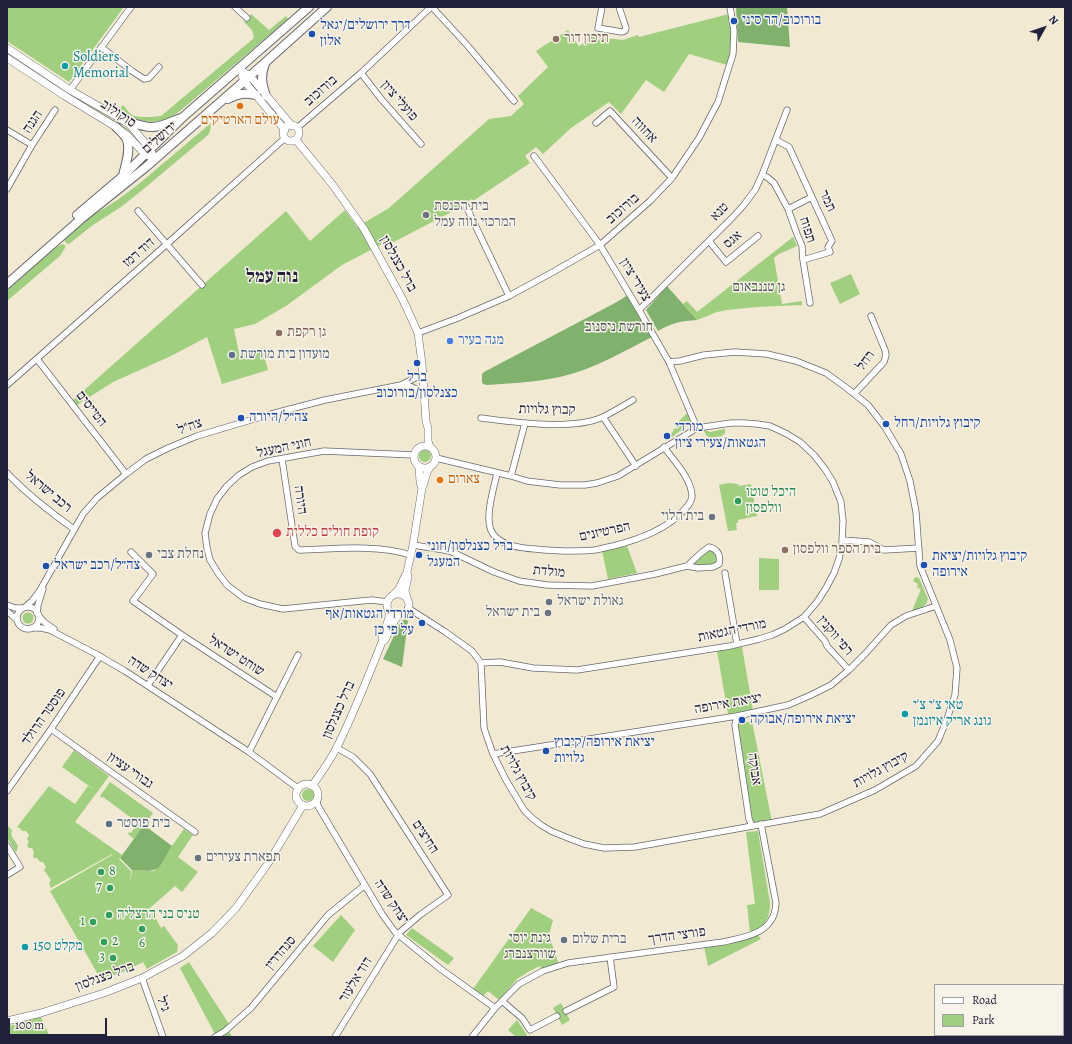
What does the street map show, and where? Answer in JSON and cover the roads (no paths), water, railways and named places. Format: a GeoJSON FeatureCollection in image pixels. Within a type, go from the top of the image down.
{"type":"FeatureCollection","features":[{"type":"Feature","properties":{"kind":"main road","name":"ירושלים"},"geometry":{"type":"LineString","coordinates":[[7,278],[123,176],[183,117],[309,7]]}},
{"type":"Feature","properties":{"kind":"main road","name":"ירושלים"},"geometry":{"type":"LineString","coordinates":[[7,284],[81,219],[155,159],[214,108],[327,7]]}},
{"type":"Feature","properties":{"kind":"main road"},"geometry":{"type":"LineString","coordinates":[[266,62],[261,77],[266,96]]}},
{"type":"Feature","properties":{"kind":"main road"},"geometry":{"type":"LineString","coordinates":[[214,108],[237,94],[248,93],[256,95]]}},
{"type":"Feature","properties":{"kind":"main road"},"geometry":{"type":"LineString","coordinates":[[121,119],[141,126],[152,127],[160,126],[183,117]]}},
{"type":"Feature","properties":{"kind":"main road"},"geometry":{"type":"LineString","coordinates":[[116,127],[123,134],[128,145],[123,176]]}},
{"type":"Feature","properties":{"kind":"street"},"geometry":{"type":"LineString","coordinates":[[70,90],[131,7]]}},
{"type":"Feature","properties":{"kind":"street"},"geometry":{"type":"LineString","coordinates":[[235,7],[247,18]]}},
{"type":"Feature","properties":{"kind":"street"},"geometry":{"type":"LineString","coordinates":[[432,7],[467,45],[514,101]]}},
{"type":"Feature","properties":{"kind":"street","name":"בורוכוב"},"geometry":{"type":"LineString","coordinates":[[294,127],[361,73],[432,7]]}},
{"type":"Feature","properties":{"kind":"street"},"geometry":{"type":"LineString","coordinates":[[602,7],[598,28],[622,32],[626,28],[619,7]]}},
{"type":"Feature","properties":{"kind":"street","name":"בורוכוב"},"geometry":{"type":"LineString","coordinates":[[418,332],[458,318],[509,296],[553,272],[600,245],[650,201],[672,178],[699,138],[718,102],[733,54],[734,31],[730,7]]}},
{"type":"Feature","properties":{"kind":"street"},"geometry":{"type":"LineString","coordinates":[[101,47],[144,79],[149,78],[159,67]]}},
{"type":"Feature","properties":{"kind":"street","name":"סוקולוב"},"geometry":{"type":"LineString","coordinates":[[7,48],[70,90],[130,125],[155,159]]}},
{"type":"Feature","properties":{"kind":"street","name":"סוקולוב"},"geometry":{"type":"LineString","coordinates":[[7,58],[116,127],[148,151]]}},
{"type":"Feature","properties":{"kind":"street"},"geometry":{"type":"LineString","coordinates":[[239,68],[299,133],[296,140],[289,141],[285,138],[285,130],[256,95],[247,78]]}},
{"type":"Feature","properties":{"kind":"street","name":"פועלי ציון"},"geometry":{"type":"LineString","coordinates":[[361,73],[382,100],[421,144]]}},
{"type":"Feature","properties":{"kind":"street","name":"הגנה"},"geometry":{"type":"LineString","coordinates":[[7,189],[32,145],[55,110]]}},
{"type":"Feature","properties":{"kind":"street","name":"טנא"},"geometry":{"type":"LineString","coordinates":[[639,310],[732,219],[755,190],[787,110]]}},
{"type":"Feature","properties":{"kind":"street","name":"אחווה"},"geometry":{"type":"LineString","coordinates":[[596,123],[610,111],[672,178]]}},
{"type":"Feature","properties":{"kind":"street"},"geometry":{"type":"LineString","coordinates":[[285,130],[288,127],[294,127]]}},
{"type":"Feature","properties":{"kind":"street"},"geometry":{"type":"LineString","coordinates":[[7,130],[32,145]]}},
{"type":"Feature","properties":{"kind":"street","name":"דוד רמז"},"geometry":{"type":"LineString","coordinates":[[7,385],[285,138]]}},
{"type":"Feature","properties":{"kind":"street","name":"ברל כצנלסון"},"geometry":{"type":"LineString","coordinates":[[296,140],[332,184],[364,229],[403,300],[418,332],[428,441],[430,447],[435,452],[436,458]]}},
{"type":"Feature","properties":{"kind":"street","name":"תמר"},"geometry":{"type":"LineString","coordinates":[[776,140],[789,147],[831,243],[828,248],[830,252],[803,260]]}},
{"type":"Feature","properties":{"kind":"street","name":"צעירי ציון"},"geometry":{"type":"LineString","coordinates":[[534,156],[600,245],[669,362],[698,428]]}},
{"type":"Feature","properties":{"kind":"street","name":"תפוח"},"geometry":{"type":"LineString","coordinates":[[762,175],[774,183],[788,209],[802,246],[810,303]]}},
{"type":"Feature","properties":{"kind":"street"},"geometry":{"type":"LineString","coordinates":[[788,209],[812,197]]}},
{"type":"Feature","properties":{"kind":"street"},"geometry":{"type":"LineString","coordinates":[[466,206],[509,296]]}},
{"type":"Feature","properties":{"kind":"street"},"geometry":{"type":"LineString","coordinates":[[138,210],[202,285]]}},
{"type":"Feature","properties":{"kind":"street","name":"אגס"},"geometry":{"type":"LineString","coordinates":[[709,241],[726,262],[758,236]]}},
{"type":"Feature","properties":{"kind":"street","name":"רחל"},"geometry":{"type":"LineString","coordinates":[[854,394],[886,358],[886,350],[871,316]]}},
{"type":"Feature","properties":{"kind":"street","name":"קיבוץ גלויות"},"geometry":{"type":"LineString","coordinates":[[481,663],[484,728],[493,754],[513,794],[524,810],[532,818],[550,831],[584,844],[604,848],[635,847],[820,814],[875,790],[916,766],[938,741],[948,719],[955,695],[957,668],[950,640],[920,566],[916,512],[910,481],[901,454],[885,428],[868,405],[854,394],[826,373],[796,361],[766,354],[735,352],[704,355],[669,362]]}},
{"type":"Feature","properties":{"kind":"street","name":"הטייסים"},"geometry":{"type":"LineString","coordinates":[[37,359],[126,474]]}},
{"type":"Feature","properties":{"kind":"street","name":"צה\"ל"},"geometry":{"type":"LineString","coordinates":[[24,608],[32,601],[45,581],[83,514],[98,498],[146,459],[197,436],[271,414],[327,400],[400,385],[417,377],[422,372]]}},
{"type":"Feature","properties":{"kind":"street","name":"צה\"ל"},"geometry":{"type":"LineString","coordinates":[[400,385],[416,388],[424,393]]}},
{"type":"Feature","properties":{"kind":"street","name":"קבוץ גלויות"},"geometry":{"type":"LineString","coordinates":[[481,418],[525,423],[568,424],[588,422],[603,417],[633,400]]}},
{"type":"Feature","properties":{"kind":"street"},"geometry":{"type":"LineString","coordinates":[[603,417],[636,466]]}},
{"type":"Feature","properties":{"kind":"street","name":"ברל כצנלסון"},"geometry":{"type":"LineString","coordinates":[[414,455],[424,440],[426,421]]}},
{"type":"Feature","properties":{"kind":"street"},"geometry":{"type":"LineString","coordinates":[[511,476],[525,423]]}},
{"type":"Feature","properties":{"kind":"street","name":"מורדי הגטאות"},"geometry":{"type":"LineString","coordinates":[[436,458],[527,481],[560,486],[585,485],[597,483],[618,476],[664,447],[698,428],[731,423],[758,424],[770,426],[778,430],[800,442],[814,454],[826,469],[841,502],[843,521],[842,540],[839,560],[834,573],[817,602],[804,617],[772,635],[737,644],[577,670],[533,668],[500,662],[481,663]]}},
{"type":"Feature","properties":{"kind":"street"},"geometry":{"type":"LineString","coordinates":[[421,446],[430,447]]}},
{"type":"Feature","properties":{"kind":"street","name":"הפרטיזנים"},"geometry":{"type":"LineString","coordinates":[[497,473],[488,516],[489,527],[493,535],[510,545],[529,549],[548,551],[597,550],[628,542],[655,532],[678,517],[690,504],[692,498],[691,487],[664,447]]}},
{"type":"Feature","properties":{"kind":"street","name":"חוני המעגל"},"geometry":{"type":"LineString","coordinates":[[387,602],[366,601],[283,608],[260,604],[244,598],[227,585],[210,560],[205,534],[210,514],[217,499],[227,486],[252,467],[268,461],[324,451],[414,455]]}},
{"type":"Feature","properties":{"kind":"street"},"geometry":{"type":"LineString","coordinates":[[414,455],[414,460],[420,471],[420,484],[422,488]]}},
{"type":"Feature","properties":{"kind":"street"},"geometry":{"type":"LineString","coordinates":[[436,458],[429,468],[422,488],[407,572],[408,577],[405,591],[409,605],[408,608],[472,651],[481,663]]}},
{"type":"Feature","properties":{"kind":"street","name":"היורה"},"geometry":{"type":"LineString","coordinates":[[282,459],[295,546],[299,550],[350,548],[389,550],[410,556]]}},
{"type":"Feature","properties":{"kind":"street"},"geometry":{"type":"LineString","coordinates":[[418,465],[423,468],[431,466]]}},
{"type":"Feature","properties":{"kind":"street","name":"רכב ישראל"},"geometry":{"type":"LineString","coordinates":[[7,473],[34,498],[74,529]]}},
{"type":"Feature","properties":{"kind":"street"},"geometry":{"type":"LineString","coordinates":[[842,540],[869,542],[884,550],[919,548]]}},
{"type":"Feature","properties":{"kind":"street","name":"מולדת"},"geometry":{"type":"LineString","coordinates":[[413,545],[450,551],[494,572],[519,580],[547,585],[592,586],[655,574],[687,566],[698,568],[713,567],[719,564],[720,556],[718,551],[709,547],[701,552],[687,566]]}},
{"type":"Feature","properties":{"kind":"street","name":"שוחט ישראל"},"geometry":{"type":"LineString","coordinates":[[131,552],[153,574],[133,601],[277,697]]}},
{"type":"Feature","properties":{"kind":"street"},"geometry":{"type":"LineString","coordinates":[[387,602],[399,589],[407,572]]}},
{"type":"Feature","properties":{"kind":"street"},"geometry":{"type":"LineString","coordinates":[[725,574],[737,644]]}},
{"type":"Feature","properties":{"kind":"street","name":"צה\"ל"},"geometry":{"type":"LineString","coordinates":[[38,614],[38,604],[45,581]]}},
{"type":"Feature","properties":{"kind":"street"},"geometry":{"type":"LineString","coordinates":[[394,594],[401,594],[406,598]]}},
{"type":"Feature","properties":{"kind":"street","name":"ברל כצנלסון"},"geometry":{"type":"LineString","coordinates":[[312,786],[326,765],[346,729],[382,642],[389,618],[387,602]]}},
{"type":"Feature","properties":{"kind":"street"},"geometry":{"type":"LineString","coordinates":[[7,605],[15,608],[34,608],[38,614],[37,624],[28,629],[21,626],[7,611]]}},
{"type":"Feature","properties":{"kind":"street","name":"יציאת אירופה"},"geometry":{"type":"LineString","coordinates":[[493,754],[737,716],[788,705],[831,685],[865,654],[891,625],[906,616],[936,606]]}},
{"type":"Feature","properties":{"kind":"street"},"geometry":{"type":"LineString","coordinates":[[17,620],[18,613],[24,608]]}},
{"type":"Feature","properties":{"kind":"street","name":"ברל כצנלסון"},"geometry":{"type":"LineString","coordinates":[[382,642],[385,640],[395,620],[399,615],[404,614],[408,608]]}},
{"type":"Feature","properties":{"kind":"street"},"geometry":{"type":"LineString","coordinates":[[389,611],[394,615],[399,615]]}},
{"type":"Feature","properties":{"kind":"street","name":"יצחק שדה"},"geometry":{"type":"LineString","coordinates":[[38,614],[44,622],[64,636],[148,685],[249,752],[299,789]]}},
{"type":"Feature","properties":{"kind":"street","name":"רפי ווקנין"},"geometry":{"type":"LineString","coordinates":[[804,617],[848,670]]}},
{"type":"Feature","properties":{"kind":"street","name":"יצחק שדה"},"geometry":{"type":"LineString","coordinates":[[31,628],[45,628],[64,636]]}},
{"type":"Feature","properties":{"kind":"street"},"geometry":{"type":"LineString","coordinates":[[148,685],[182,635]]}},
{"type":"Feature","properties":{"kind":"street"},"geometry":{"type":"LineString","coordinates":[[249,752],[298,655]]}},
{"type":"Feature","properties":{"kind":"street","name":"פוסטר הרולד"},"geometry":{"type":"LineString","coordinates":[[7,791],[100,656]]}},
{"type":"Feature","properties":{"kind":"street","name":"אבוקה"},"geometry":{"type":"LineString","coordinates":[[737,716],[736,725],[749,818],[752,826]]}},
{"type":"Feature","properties":{"kind":"street","name":"גבורי עציון"},"geometry":{"type":"LineString","coordinates":[[51,729],[195,832]]}},
{"type":"Feature","properties":{"kind":"street","name":"החיצים"},"geometry":{"type":"LineString","coordinates":[[336,748],[353,757],[370,774],[448,895],[403,929],[399,935]]}},
{"type":"Feature","properties":{"kind":"street"},"geometry":{"type":"LineString","coordinates":[[306,785],[312,786],[316,788],[318,798],[314,804],[307,806],[303,805],[298,801],[297,797],[299,789],[306,785]]}},
{"type":"Feature","properties":{"kind":"street","name":"יצחק שדה"},"geometry":{"type":"LineString","coordinates":[[318,798],[318,806],[390,926],[442,970],[495,1008]]}},
{"type":"Feature","properties":{"kind":"street","name":"ברל כצנלסון"},"geometry":{"type":"LineString","coordinates":[[7,1021],[40,1013],[104,993],[142,978],[183,956],[212,933],[236,908],[269,862],[303,805]]}},
{"type":"Feature","properties":{"kind":"street","name":"פורצי הדרך"},"geometry":{"type":"LineString","coordinates":[[472,1037],[495,1008],[520,984],[543,971],[568,963],[715,943],[741,938],[757,933],[767,927],[776,911],[776,903],[761,824]]}},
{"type":"Feature","properties":{"kind":"street"},"geometry":{"type":"LineString","coordinates":[[7,846],[20,867],[7,875]]}},
{"type":"Feature","properties":{"kind":"street","name":"סנהדרין"},"geometry":{"type":"LineString","coordinates":[[215,1037],[225,1031],[251,1008],[328,915],[365,885]]}},
{"type":"Feature","properties":{"kind":"street","name":"דוד אלעזר"},"geometry":{"type":"LineString","coordinates":[[334,1037],[399,935]]}},
{"type":"Feature","properties":{"kind":"street"},"geometry":{"type":"LineString","coordinates":[[566,1011],[614,986],[610,957]]}},
{"type":"Feature","properties":{"kind":"street","name":"גיל"},"geometry":{"type":"LineString","coordinates":[[142,978],[163,1037]]}},
{"type":"Feature","properties":{"kind":"street"},"geometry":{"type":"LineString","coordinates":[[502,1001],[522,1018],[530,1030],[557,1016]]}},
{"type":"Feature","properties":{"kind":"place","name":"בורוכוב/הר סיני"},"geometry":{"type":"Point","coordinates":[734,21]}},
{"type":"Feature","properties":{"kind":"place","name":"דרך ירושלים/יגאל אלון"},"geometry":{"type":"Point","coordinates":[312,34]}},
{"type":"Feature","properties":{"kind":"place","name":"תיכון דור"},"geometry":{"type":"Point","coordinates":[556,39]}},
{"type":"Feature","properties":{"kind":"place","name":"Soldiers Memorial"},"geometry":{"type":"Point","coordinates":[65,66]}},
{"type":"Feature","properties":{"kind":"place","name":"עולם הארטיקים"},"geometry":{"type":"Point","coordinates":[240,106]}},
{"type":"Feature","properties":{"kind":"place","name":"בית הכנסת המרכזי נווה עמל"},"geometry":{"type":"Point","coordinates":[426,215]}},
{"type":"Feature","properties":{"kind":"place","name":"גן רקפת"},"geometry":{"type":"Point","coordinates":[279,333]}},
{"type":"Feature","properties":{"kind":"place","name":"מגה בעיר"},"geometry":{"type":"Point","coordinates":[450,341]}},
{"type":"Feature","properties":{"kind":"place","name":"מועדון בית מורשת"},"geometry":{"type":"Point","coordinates":[232,355]}},
{"type":"Feature","properties":{"kind":"place","name":"ברל כצנלסון/בורוכוב"},"geometry":{"type":"Point","coordinates":[417,363]}},
{"type":"Feature","properties":{"kind":"place","name":"צה״ל/היורה"},"geometry":{"type":"Point","coordinates":[241,418]}},
{"type":"Feature","properties":{"kind":"place","name":"קיבוץ גלויות/רחל"},"geometry":{"type":"Point","coordinates":[886,424]}},
{"type":"Feature","properties":{"kind":"place","name":"מורדי הגטאות/צעירי ציון"},"geometry":{"type":"Point","coordinates":[667,436]}},
{"type":"Feature","properties":{"kind":"place","name":"צארום"},"geometry":{"type":"Point","coordinates":[440,480]}},
{"type":"Feature","properties":{"kind":"place","name":"היכל טוטו וולפסון"},"geometry":{"type":"Point","coordinates":[738,501]}},
{"type":"Feature","properties":{"kind":"place","name":"בית הלוי"},"geometry":{"type":"Point","coordinates":[712,517]}},
{"type":"Feature","properties":{"kind":"place","name":"קופת חולים כללית"},"geometry":{"type":"Point","coordinates":[277,533]}},
{"type":"Feature","properties":{"kind":"place","name":"בית הספר וולפסון"},"geometry":{"type":"Point","coordinates":[785,550]}},
{"type":"Feature","properties":{"kind":"place","name":"נחלת צבי"},"geometry":{"type":"Point","coordinates":[149,555]}},
{"type":"Feature","properties":{"kind":"place","name":"ברל כצנלסון/חוני המעגל"},"geometry":{"type":"Point","coordinates":[419,555]}},
{"type":"Feature","properties":{"kind":"place","name":"קיבוץ גלויות/יציאת אירופה"},"geometry":{"type":"Point","coordinates":[924,565]}},
{"type":"Feature","properties":{"kind":"place","name":"צה״ל/רכב ישראל"},"geometry":{"type":"Point","coordinates":[46,566]}},
{"type":"Feature","properties":{"kind":"place","name":"גאולת ישראל"},"geometry":{"type":"Point","coordinates":[549,602]}},
{"type":"Feature","properties":{"kind":"place","name":"בית ישראל"},"geometry":{"type":"Point","coordinates":[548,613]}},
{"type":"Feature","properties":{"kind":"place","name":"מורדי הגטאות/אף על פי כן"},"geometry":{"type":"Point","coordinates":[422,623]}},
{"type":"Feature","properties":{"kind":"place","name":"טאי צ'י צ'י גונג אריק איזנמן"},"geometry":{"type":"Point","coordinates":[905,714]}},
{"type":"Feature","properties":{"kind":"place","name":"יציאת אירופה/אבוקה"},"geometry":{"type":"Point","coordinates":[742,720]}},
{"type":"Feature","properties":{"kind":"place","name":"יציאת אירופה/קיבוץ גלויות"},"geometry":{"type":"Point","coordinates":[546,751]}},
{"type":"Feature","properties":{"kind":"place","name":"בית פוסטר"},"geometry":{"type":"Point","coordinates":[109,824]}},
{"type":"Feature","properties":{"kind":"place","name":"תפארת צעירים"},"geometry":{"type":"Point","coordinates":[198,858]}},
{"type":"Feature","properties":{"kind":"place","name":"8"},"geometry":{"type":"Point","coordinates":[101,872]}},
{"type":"Feature","properties":{"kind":"place","name":"7"},"geometry":{"type":"Point","coordinates":[110,888]}},
{"type":"Feature","properties":{"kind":"place","name":"טניס בני הרצליה"},"geometry":{"type":"Point","coordinates":[109,915]}},
{"type":"Feature","properties":{"kind":"place","name":"1"},"geometry":{"type":"Point","coordinates":[93,922]}},
{"type":"Feature","properties":{"kind":"place","name":"6"},"geometry":{"type":"Point","coordinates":[142,929]}},
{"type":"Feature","properties":{"kind":"place","name":"ברית שלום"},"geometry":{"type":"Point","coordinates":[564,940]}},
{"type":"Feature","properties":{"kind":"place","name":"2"},"geometry":{"type":"Point","coordinates":[104,942]}},
{"type":"Feature","properties":{"kind":"place","name":"מקלט 150"},"geometry":{"type":"Point","coordinates":[25,947]}},
{"type":"Feature","properties":{"kind":"place","name":"3"},"geometry":{"type":"Point","coordinates":[113,958]}},
{"type":"Feature","properties":{"kind":"district","name":"נוה עמל"},"geometry":{"type":"Point","coordinates":[272,278]}},
{"type":"Feature","properties":{"kind":"park label","name":"גן טננבאום"},"geometry":{"type":"Point","coordinates":[759,288]}},
{"type":"Feature","properties":{"kind":"park label","name":"חורשת ניסנוב"},"geometry":{"type":"Point","coordinates":[619,328]}},
{"type":"Feature","properties":{"kind":"park label","name":"גינת יוסי שוורצנברג"},"geometry":{"type":"Point","coordinates":[530,948]}}]}
